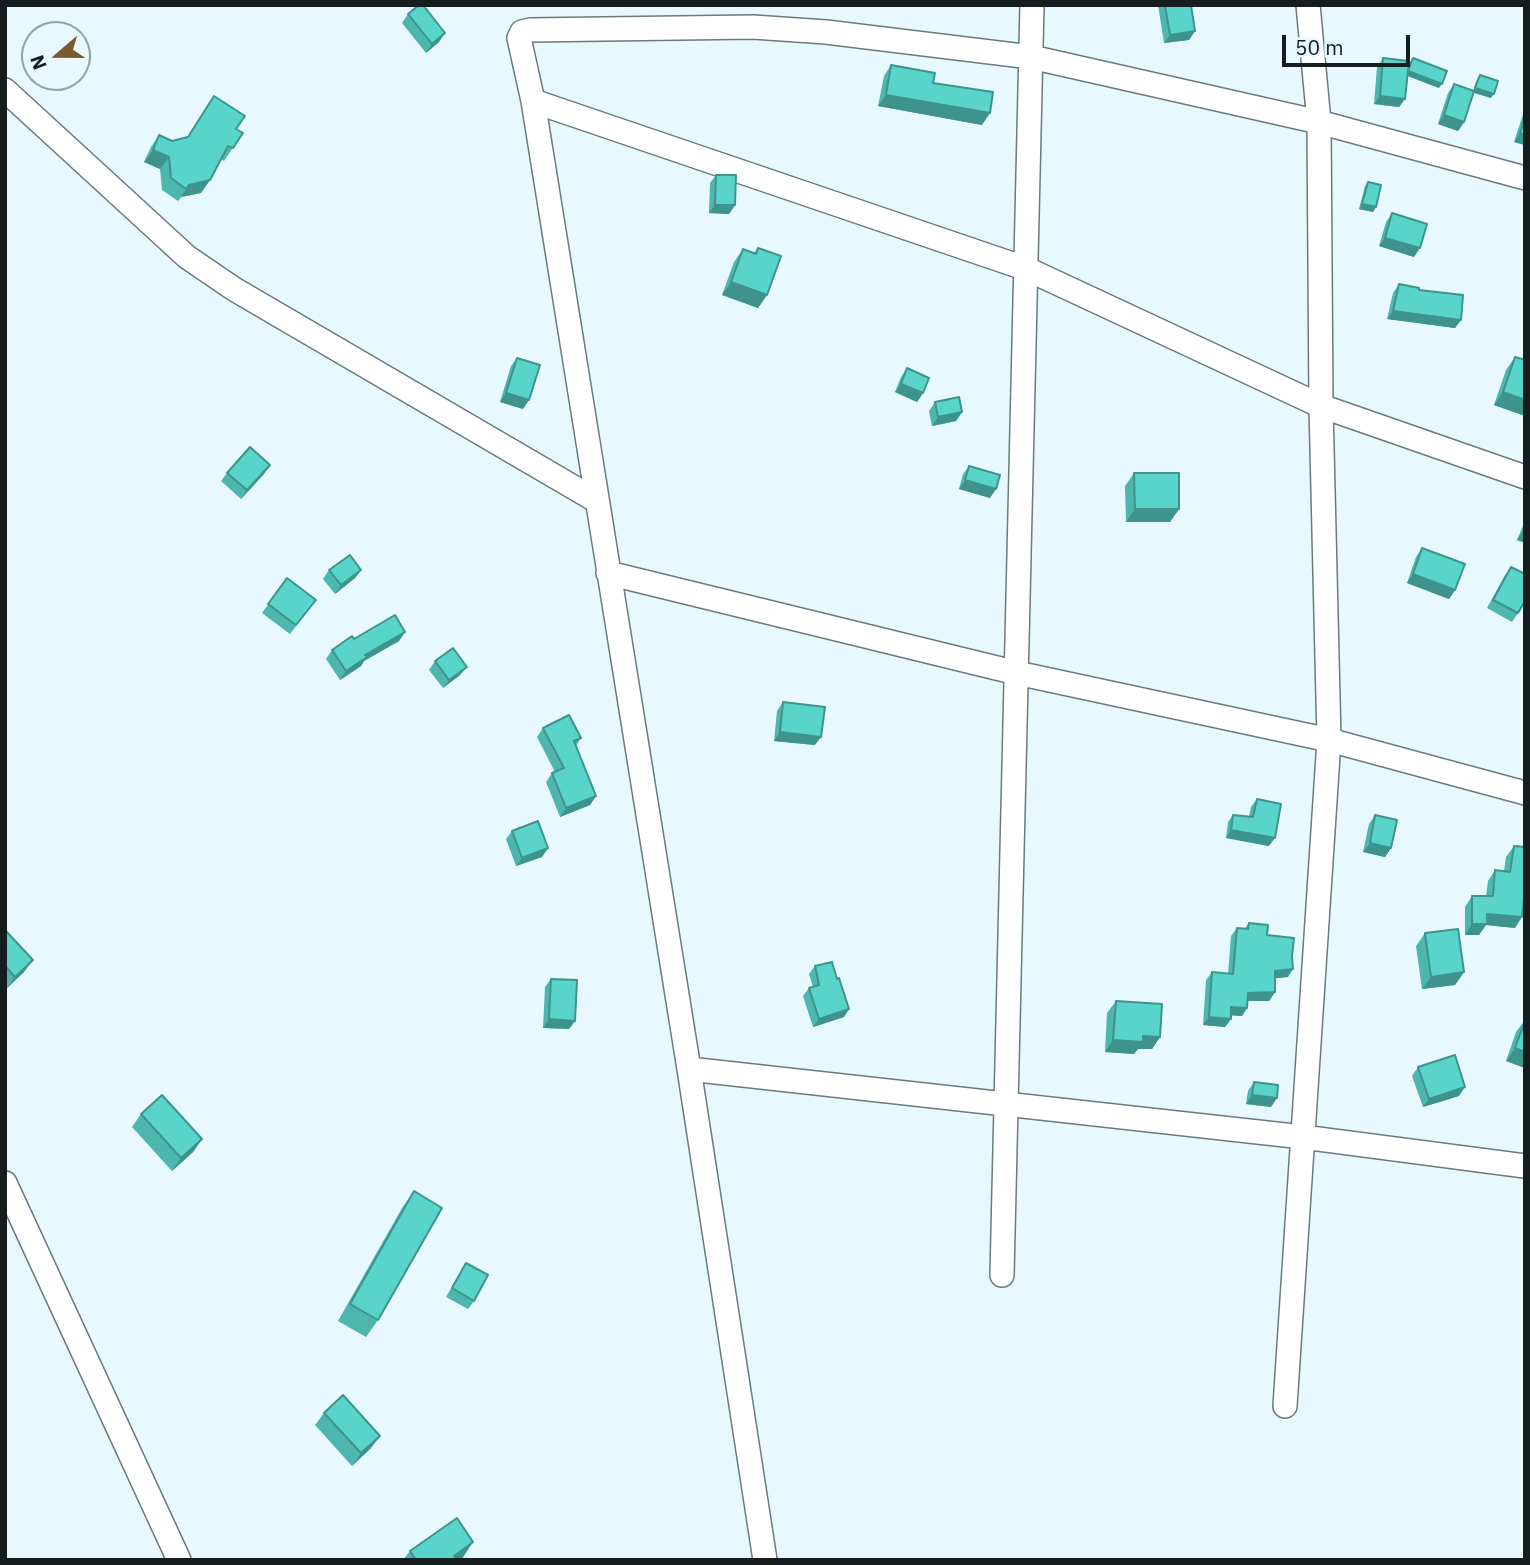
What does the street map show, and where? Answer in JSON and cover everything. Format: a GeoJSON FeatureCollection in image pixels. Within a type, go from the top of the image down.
{"type":"FeatureCollection","features":[{"type":"Feature","properties":{"kind":"street"},"geometry":{"type":"LineString","coordinates":[[1002,1275],[1032,5]]}},
{"type":"Feature","properties":{"kind":"street"},"geometry":{"type":"LineString","coordinates":[[1285,1406],[1329,740],[1321,406],[1319,122],[1308,5]]}},
{"type":"Feature","properties":{"kind":"street"},"geometry":{"type":"LineString","coordinates":[[765,1560],[533,101],[519,43],[522,32],[753,16],[826,32],[1031,57],[1319,122],[1525,178]]}},
{"type":"Feature","properties":{"kind":"street"},"geometry":{"type":"LineString","coordinates":[[5,90],[187,257],[234,289],[597,501]]}},
{"type":"Feature","properties":{"kind":"street"},"geometry":{"type":"LineString","coordinates":[[533,101],[1027,269],[1321,406],[1525,477]]}},
{"type":"Feature","properties":{"kind":"street"},"geometry":{"type":"LineString","coordinates":[[608,573],[1017,673],[1329,740],[1525,793]]}},
{"type":"Feature","properties":{"kind":"street"},"geometry":{"type":"LineString","coordinates":[[689,1069],[1303,1137],[1525,1166]]}},
{"type":"Feature","properties":{"kind":"street"},"geometry":{"type":"LineString","coordinates":[[5,1183],[179,1560]]}},
{"type":"Feature","properties":{"kind":"building"},"geometry":{"type":"Polygon","coordinates":[[[423,5],[445,33],[432,44],[408,14],[423,5]]]}},
{"type":"Feature","properties":{"kind":"building"},"geometry":{"type":"Polygon","coordinates":[[[1165,5],[1191,5],[1195,31],[1170,35],[1165,5]]]}},
{"type":"Feature","properties":{"kind":"building"},"geometry":{"type":"Polygon","coordinates":[[[1383,58],[1409,61],[1405,99],[1380,96],[1383,58]]]}},
{"type":"Feature","properties":{"kind":"building"},"geometry":{"type":"Polygon","coordinates":[[[1413,58],[1447,71],[1442,84],[1408,71],[1413,58]]]}},
{"type":"Feature","properties":{"kind":"building"},"geometry":{"type":"Polygon","coordinates":[[[891,65],[935,73],[933,83],[993,92],[990,113],[886,95],[891,65]]]}},
{"type":"Feature","properties":{"kind":"building"},"geometry":{"type":"Polygon","coordinates":[[[1480,75],[1498,81],[1494,94],[1475,88],[1480,75]]]}},
{"type":"Feature","properties":{"kind":"building"},"geometry":{"type":"Polygon","coordinates":[[[1454,84],[1474,91],[1464,122],[1444,115],[1454,84]]]}},
{"type":"Feature","properties":{"kind":"building"},"geometry":{"type":"Polygon","coordinates":[[[214,96],[245,116],[236,129],[243,133],[233,148],[228,146],[210,180],[189,185],[186,189],[171,178],[169,157],[153,150],[159,135],[172,141],[188,137],[214,96]]]}},
{"type":"Feature","properties":{"kind":"building"},"geometry":{"type":"Polygon","coordinates":[[[1525,119],[1525,135],[1520,133],[1525,119]]]}},
{"type":"Feature","properties":{"kind":"building"},"geometry":{"type":"Polygon","coordinates":[[[716,175],[736,175],[735,205],[715,205],[716,175]]]}},
{"type":"Feature","properties":{"kind":"building"},"geometry":{"type":"Polygon","coordinates":[[[1368,182],[1381,185],[1376,207],[1362,204],[1368,182]]]}},
{"type":"Feature","properties":{"kind":"building"},"geometry":{"type":"Polygon","coordinates":[[[1392,213],[1427,224],[1420,248],[1385,238],[1392,213]]]}},
{"type":"Feature","properties":{"kind":"building"},"geometry":{"type":"Polygon","coordinates":[[[758,248],[781,256],[767,295],[731,282],[743,249],[756,254],[758,248]]]}},
{"type":"Feature","properties":{"kind":"building"},"geometry":{"type":"Polygon","coordinates":[[[1399,284],[1419,290],[1463,295],[1461,320],[1393,311],[1399,284]]]}},
{"type":"Feature","properties":{"kind":"building"},"geometry":{"type":"Polygon","coordinates":[[[1515,357],[1525,360],[1525,400],[1503,392],[1515,357]]]}},
{"type":"Feature","properties":{"kind":"building"},"geometry":{"type":"Polygon","coordinates":[[[517,358],[540,365],[529,400],[506,393],[517,358]]]}},
{"type":"Feature","properties":{"kind":"building"},"geometry":{"type":"Polygon","coordinates":[[[907,368],[929,378],[923,393],[901,384],[907,368]]]}},
{"type":"Feature","properties":{"kind":"building"},"geometry":{"type":"Polygon","coordinates":[[[959,397],[962,412],[938,417],[935,402],[959,397]]]}},
{"type":"Feature","properties":{"kind":"building"},"geometry":{"type":"Polygon","coordinates":[[[250,447],[270,465],[247,490],[227,473],[250,447]]]}},
{"type":"Feature","properties":{"kind":"building"},"geometry":{"type":"Polygon","coordinates":[[[969,466],[1000,475],[996,489],[965,480],[969,466]]]}},
{"type":"Feature","properties":{"kind":"building"},"geometry":{"type":"Polygon","coordinates":[[[1134,473],[1179,473],[1179,509],[1135,509],[1134,473]]]}},
{"type":"Feature","properties":{"kind":"building"},"geometry":{"type":"Polygon","coordinates":[[[1422,548],[1465,564],[1455,590],[1413,574],[1422,548]]]}},
{"type":"Feature","properties":{"kind":"building"},"geometry":{"type":"Polygon","coordinates":[[[350,555],[361,570],[341,585],[329,570],[350,555]]]}},
{"type":"Feature","properties":{"kind":"building"},"geometry":{"type":"Polygon","coordinates":[[[1511,567],[1525,574],[1525,601],[1518,613],[1493,600],[1511,567]]]}},
{"type":"Feature","properties":{"kind":"building"},"geometry":{"type":"Polygon","coordinates":[[[287,578],[316,600],[296,625],[268,604],[287,578]]]}},
{"type":"Feature","properties":{"kind":"building"},"geometry":{"type":"Polygon","coordinates":[[[395,615],[405,632],[365,655],[367,657],[346,671],[332,650],[352,636],[354,639],[395,615]]]}},
{"type":"Feature","properties":{"kind":"building"},"geometry":{"type":"Polygon","coordinates":[[[453,648],[467,667],[449,680],[435,661],[453,648]]]}},
{"type":"Feature","properties":{"kind":"building"},"geometry":{"type":"Polygon","coordinates":[[[783,702],[825,707],[821,737],[780,732],[783,702]]]}},
{"type":"Feature","properties":{"kind":"building"},"geometry":{"type":"Polygon","coordinates":[[[569,715],[581,738],[574,741],[596,796],[566,808],[552,773],[564,768],[543,728],[569,715]]]}},
{"type":"Feature","properties":{"kind":"building"},"geometry":{"type":"Polygon","coordinates":[[[1257,799],[1281,804],[1275,838],[1231,830],[1233,815],[1253,817],[1257,799]]]}},
{"type":"Feature","properties":{"kind":"building"},"geometry":{"type":"Polygon","coordinates":[[[1375,815],[1397,820],[1391,848],[1370,843],[1375,815]]]}},
{"type":"Feature","properties":{"kind":"building"},"geometry":{"type":"Polygon","coordinates":[[[538,821],[548,848],[522,858],[512,831],[538,821]]]}},
{"type":"Feature","properties":{"kind":"building"},"geometry":{"type":"Polygon","coordinates":[[[1514,846],[1525,847],[1522,917],[1487,914],[1487,924],[1472,924],[1472,896],[1493,896],[1495,870],[1510,872],[1514,846]]]}},
{"type":"Feature","properties":{"kind":"building"},"geometry":{"type":"Polygon","coordinates":[[[1249,923],[1268,925],[1267,935],[1294,938],[1293,969],[1275,971],[1275,992],[1248,993],[1247,1008],[1231,1007],[1231,1019],[1209,1017],[1212,972],[1233,974],[1237,928],[1248,929],[1249,923]]]}},
{"type":"Feature","properties":{"kind":"building"},"geometry":{"type":"Polygon","coordinates":[[[1458,929],[1464,972],[1431,977],[1425,933],[1458,929]]]}},
{"type":"Feature","properties":{"kind":"building"},"geometry":{"type":"Polygon","coordinates":[[[5,930],[33,960],[15,977],[5,966],[5,930]]]}},
{"type":"Feature","properties":{"kind":"building"},"geometry":{"type":"Polygon","coordinates":[[[832,962],[849,1009],[819,1019],[809,988],[819,985],[815,966],[832,962]]]}},
{"type":"Feature","properties":{"kind":"building"},"geometry":{"type":"Polygon","coordinates":[[[551,979],[577,980],[575,1021],[549,1019],[551,979]]]}},
{"type":"Feature","properties":{"kind":"building"},"geometry":{"type":"Polygon","coordinates":[[[1116,1001],[1162,1004],[1160,1037],[1143,1036],[1143,1042],[1113,1040],[1116,1001]]]}},
{"type":"Feature","properties":{"kind":"building"},"geometry":{"type":"Polygon","coordinates":[[[1525,1021],[1525,1052],[1515,1048],[1525,1021]]]}},
{"type":"Feature","properties":{"kind":"building"},"geometry":{"type":"Polygon","coordinates":[[[1455,1055],[1465,1087],[1429,1099],[1418,1067],[1455,1055]]]}},
{"type":"Feature","properties":{"kind":"building"},"geometry":{"type":"Polygon","coordinates":[[[1254,1082],[1278,1085],[1277,1098],[1252,1095],[1254,1082]]]}},
{"type":"Feature","properties":{"kind":"building"},"geometry":{"type":"Polygon","coordinates":[[[162,1095],[202,1139],[181,1158],[141,1114],[162,1095]]]}},
{"type":"Feature","properties":{"kind":"building"},"geometry":{"type":"Polygon","coordinates":[[[414,1191],[442,1208],[378,1320],[350,1304],[414,1191]]]}},
{"type":"Feature","properties":{"kind":"building"},"geometry":{"type":"Polygon","coordinates":[[[466,1263],[488,1275],[474,1301],[452,1288],[466,1263]]]}},
{"type":"Feature","properties":{"kind":"building"},"geometry":{"type":"Polygon","coordinates":[[[343,1395],[380,1436],[361,1453],[324,1413],[343,1395]]]}},
{"type":"Feature","properties":{"kind":"building"},"geometry":{"type":"Polygon","coordinates":[[[457,1518],[473,1542],[454,1556],[457,1560],[416,1560],[410,1551],[457,1518]]]}}]}
